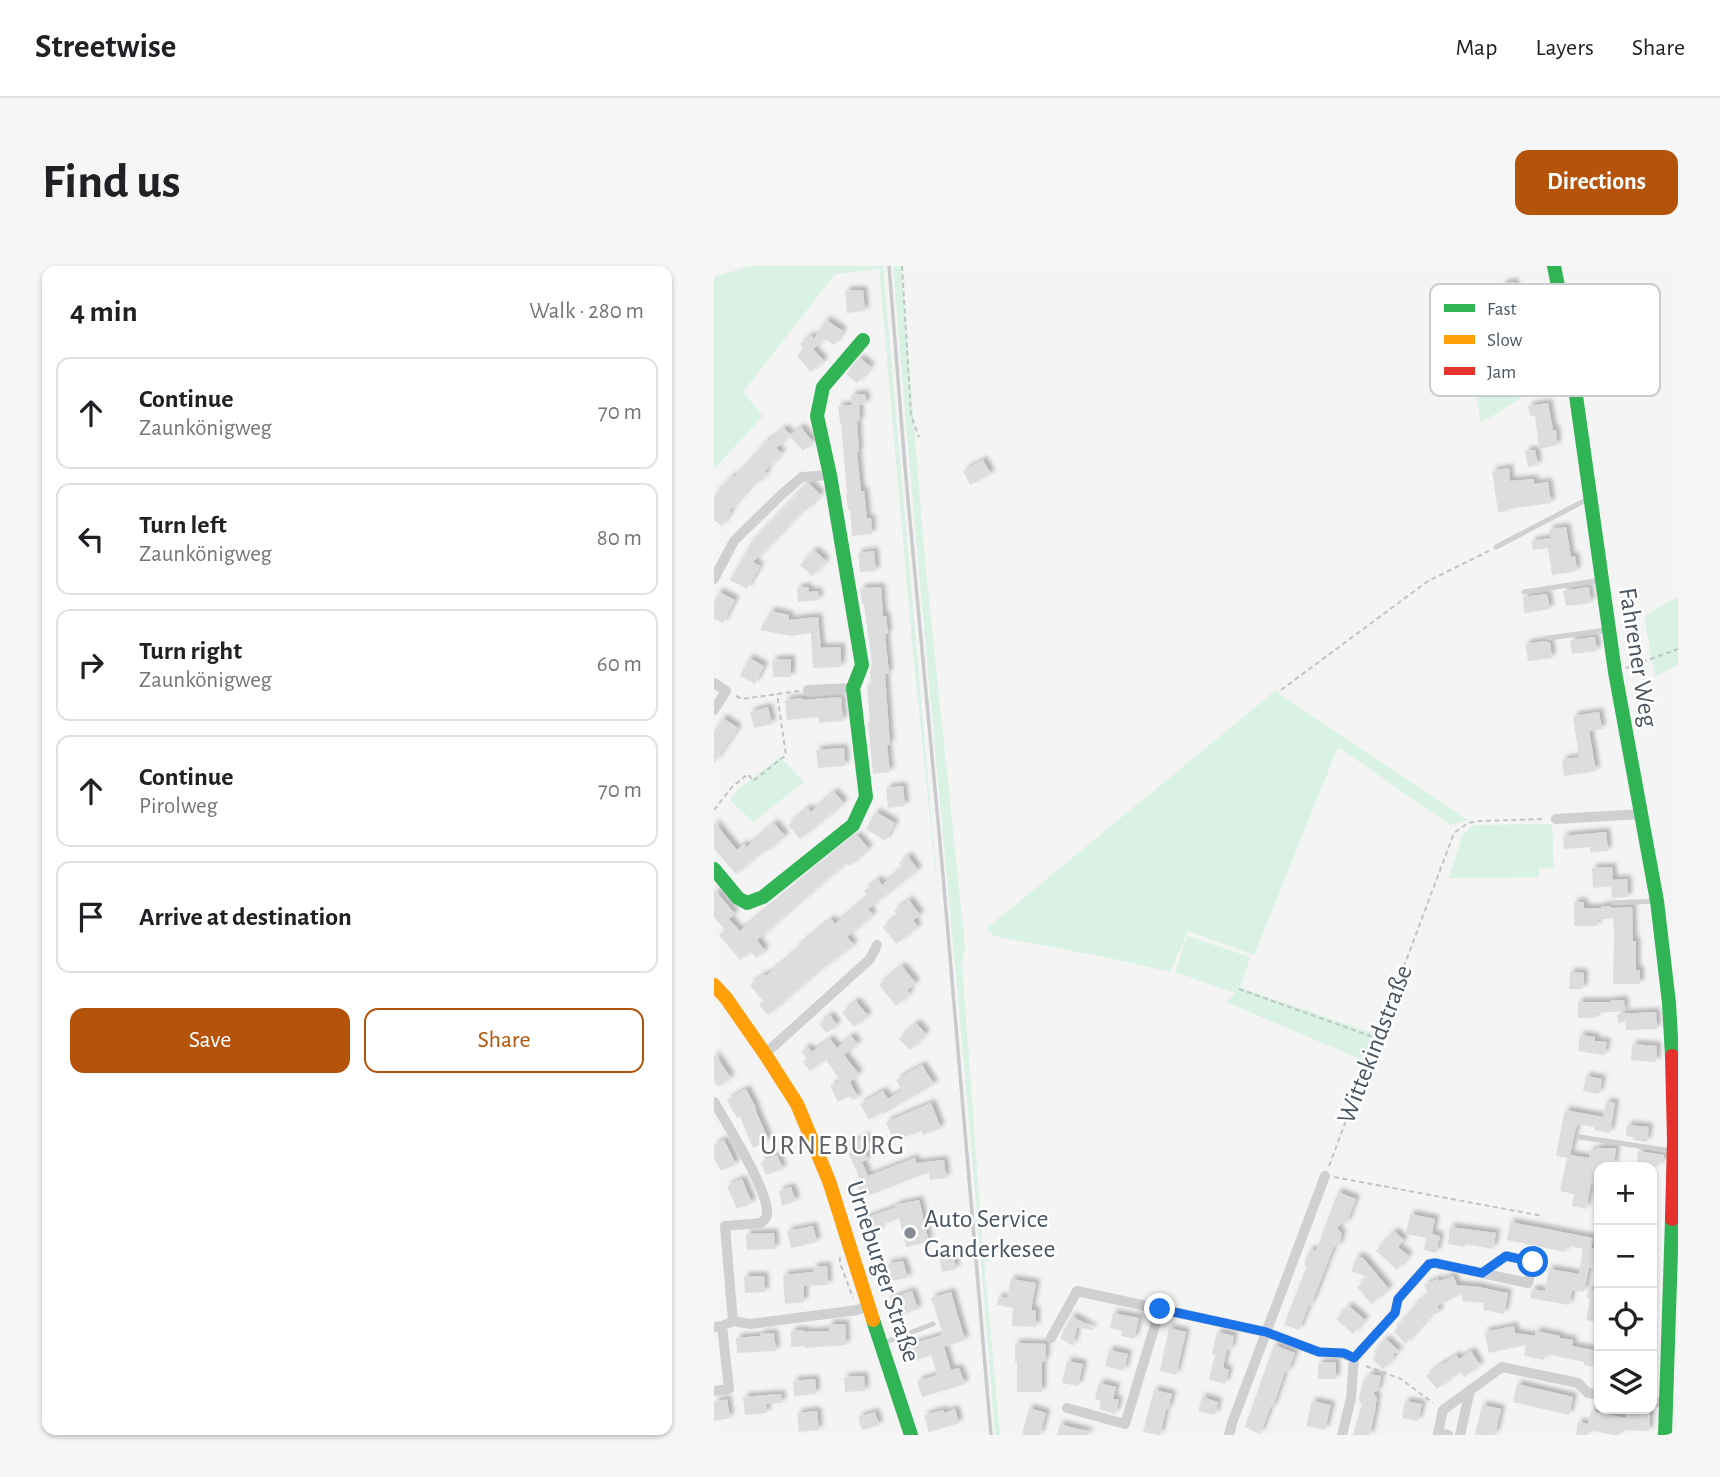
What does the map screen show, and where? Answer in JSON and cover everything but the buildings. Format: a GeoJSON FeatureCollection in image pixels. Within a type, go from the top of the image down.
{"type":"FeatureCollection","features":[{"type":"Feature","properties":{"kind":"street","name":"Fahrener Weg"},"geometry":{"type":"LineString","coordinates":[[1554,266],[1558,284]]}},
{"type":"Feature","properties":{"kind":"street"},"geometry":{"type":"LineString","coordinates":[[714,869],[738,898],[747,903],[763,897],[853,825],[866,797],[853,688],[862,665],[830,475],[817,416],[823,387],[863,341]]}},
{"type":"Feature","properties":{"kind":"street","name":"Fahrener Weg"},"geometry":{"type":"LineString","coordinates":[[1576,396],[1615,672],[1657,901],[1675,1057],[1674,1247],[1659,1403],[1665,1435]]}},
{"type":"Feature","properties":{"kind":"street"},"geometry":{"type":"LineString","coordinates":[[714,579],[734,541],[782,494],[802,477],[830,475]]}},
{"type":"Feature","properties":{"kind":"street"},"geometry":{"type":"LineString","coordinates":[[714,683],[726,691],[714,710]]}},
{"type":"Feature","properties":{"kind":"street"},"geometry":{"type":"LineString","coordinates":[[808,690],[853,688]]}},
{"type":"Feature","properties":{"kind":"street"},"geometry":{"type":"LineString","coordinates":[[1556,819],[1642,814]]}},
{"type":"Feature","properties":{"kind":"street"},"geometry":{"type":"LineString","coordinates":[[765,1054],[870,959],[877,945]]}},
{"type":"Feature","properties":{"kind":"street","name":"Urneburger Straße"},"geometry":{"type":"LineString","coordinates":[[714,985],[765,1054],[802,1115],[829,1181],[863,1308],[881,1344],[909,1434]]}},
{"type":"Feature","properties":{"kind":"street"},"geometry":{"type":"LineString","coordinates":[[714,1102],[748,1163],[767,1213],[761,1223],[714,1226]]}},
{"type":"Feature","properties":{"kind":"street"},"geometry":{"type":"LineString","coordinates":[[1229,1435],[1325,1176]]}},
{"type":"Feature","properties":{"kind":"street"},"geometry":{"type":"LineString","coordinates":[[725,1226],[733,1321]]}},
{"type":"Feature","properties":{"kind":"street"},"geometry":{"type":"LineString","coordinates":[[1342,1435],[1351,1398],[1354,1358],[1395,1313],[1398,1299],[1429,1264],[1435,1263],[1528,1283],[1533,1262],[1506,1256],[1482,1273]]}},
{"type":"Feature","properties":{"kind":"street"},"geometry":{"type":"LineString","coordinates":[[1051,1338],[1077,1291],[1266,1332],[1319,1352],[1344,1353],[1354,1358]]}},
{"type":"Feature","properties":{"kind":"street"},"geometry":{"type":"LineString","coordinates":[[714,1391],[729,1389],[718,1326],[733,1321],[750,1324],[863,1308]]}},
{"type":"Feature","properties":{"kind":"street"},"geometry":{"type":"LineString","coordinates":[[1067,1408],[1125,1424],[1160,1309]]}},
{"type":"Feature","properties":{"kind":"street"},"geometry":{"type":"LineString","coordinates":[[1448,1435],[1438,1433],[1443,1410],[1502,1367],[1578,1383],[1594,1394]]}},
{"type":"Feature","properties":{"kind":"street"},"geometry":{"type":"LineString","coordinates":[[1460,1435],[1470,1391]]}},
{"type":"Feature","properties":{"kind":"lane"},"geometry":{"type":"LineString","coordinates":[[1496,547],[1590,499]]}},
{"type":"Feature","properties":{"kind":"lane"},"geometry":{"type":"LineString","coordinates":[[1524,592],[1602,580]]}},
{"type":"Feature","properties":{"kind":"lane"},"geometry":{"type":"LineString","coordinates":[[1549,638],[1609,629]]}},
{"type":"Feature","properties":{"kind":"lane"},"geometry":{"type":"LineString","coordinates":[[1614,903],[1657,901]]}},
{"type":"Feature","properties":{"kind":"lane"},"geometry":{"type":"LineString","coordinates":[[1580,1137],[1675,1144]]}},
{"type":"Feature","properties":{"kind":"lane"},"geometry":{"type":"LineString","coordinates":[[881,1344],[933,1324]]}},
{"type":"Feature","properties":{"kind":"path"},"geometry":{"type":"LineString","coordinates":[[902,266],[911,415],[919,437]]}},
{"type":"Feature","properties":{"kind":"path"},"geometry":{"type":"LineString","coordinates":[[1281,691],[1428,581],[1496,547]]}},
{"type":"Feature","properties":{"kind":"path"},"geometry":{"type":"LineString","coordinates":[[1615,672],[1678,649]]}},
{"type":"Feature","properties":{"kind":"path"},"geometry":{"type":"LineString","coordinates":[[726,691],[742,699],[808,690]]}},
{"type":"Feature","properties":{"kind":"path"},"geometry":{"type":"LineString","coordinates":[[714,810],[732,787],[748,774],[753,781],[786,755],[777,694]]}},
{"type":"Feature","properties":{"kind":"path","name":"Wittekindstraße"},"geometry":{"type":"LineString","coordinates":[[1325,1176],[1454,833],[1468,823],[1480,821],[1556,819]]}},
{"type":"Feature","properties":{"kind":"path"},"geometry":{"type":"LineString","coordinates":[[1239,989],[1376,1038]]}},
{"type":"Feature","properties":{"kind":"path"},"geometry":{"type":"LineString","coordinates":[[1325,1176],[1542,1216]]}},
{"type":"Feature","properties":{"kind":"path"},"geometry":{"type":"LineString","coordinates":[[840,1250],[840,1263],[863,1308]]}},
{"type":"Feature","properties":{"kind":"path"},"geometry":{"type":"LineString","coordinates":[[1354,1358],[1358,1363],[1401,1379],[1443,1410]]}},
{"type":"Feature","properties":{"kind":"green space"},"geometry":{"type":"Polygon","coordinates":[[[750,266],[883,266],[940,915],[912,642],[879,269],[835,274],[743,392],[763,416],[714,469],[714,277],[750,266]]]}},
{"type":"Feature","properties":{"kind":"green space"},"geometry":{"type":"Polygon","coordinates":[[[893,266],[901,266],[925,561],[965,946],[962,963],[983,1251],[992,1262],[984,1261],[1000,1435],[995,1435],[893,266]]]}},
{"type":"Feature","properties":{"kind":"green space"},"geometry":{"type":"Polygon","coordinates":[[[1476,396],[1521,396],[1521,398],[1481,423],[1476,396]]]}},
{"type":"Feature","properties":{"kind":"green space"},"geometry":{"type":"Polygon","coordinates":[[[1678,597],[1678,665],[1655,677],[1644,616],[1678,597]]]}},
{"type":"Feature","properties":{"kind":"green space"},"geometry":{"type":"Polygon","coordinates":[[[1275,691],[1468,820],[1450,825],[1338,747],[1254,955],[1188,931],[1170,972],[994,936],[987,928],[1275,691]]]}},
{"type":"Feature","properties":{"kind":"green space"},"geometry":{"type":"Polygon","coordinates":[[[780,757],[804,782],[753,822],[730,800],[737,790],[780,757]]]}},
{"type":"Feature","properties":{"kind":"green space"},"geometry":{"type":"Polygon","coordinates":[[[1552,824],[1554,869],[1539,868],[1539,877],[1449,878],[1462,836],[1473,825],[1552,824]]]}},
{"type":"Feature","properties":{"kind":"green space"},"geometry":{"type":"Polygon","coordinates":[[[1187,936],[1250,957],[1240,989],[1373,1033],[1363,1060],[1226,1002],[1235,993],[1175,972],[1187,936]]]}},
{"type":"Feature","properties":{"kind":"railway"},"geometry":{"type":"LineString","coordinates":[[889,266],[991,1435]]}},
{"type":"Feature","properties":{"kind":"traffic: fast"},"geometry":{"type":"LineString","coordinates":[[1554,266],[1558,284]]}},
{"type":"Feature","properties":{"kind":"traffic: fast"},"geometry":{"type":"LineString","coordinates":[[714,869],[738,898],[747,903],[763,897],[853,825],[866,797],[853,688],[862,665],[830,475],[817,416],[823,387],[863,340]]}},
{"type":"Feature","properties":{"kind":"traffic: fast"},"geometry":{"type":"LineString","coordinates":[[1576,396],[1615,672],[1657,901],[1669,1003],[1672,1056]]}},
{"type":"Feature","properties":{"kind":"traffic: fast"},"geometry":{"type":"LineString","coordinates":[[1665,1435],[1672,1219]]}},
{"type":"Feature","properties":{"kind":"traffic: fast"},"geometry":{"type":"LineString","coordinates":[[873,1320],[911,1435]]}},
{"type":"Feature","properties":{"kind":"traffic: slow"},"geometry":{"type":"LineString","coordinates":[[714,985],[726,998],[797,1104],[829,1181],[873,1320]]}},
{"type":"Feature","properties":{"kind":"traffic: jam"},"geometry":{"type":"LineString","coordinates":[[1672,1056],[1672,1219]]}},
{"type":"Feature","properties":{"kind":"place","name":"Auto Service Ganderkesee"},"geometry":{"type":"Point","coordinates":[910,1233]}},
{"type":"Feature","properties":{"kind":"district","name":"URNEBURG"},"geometry":{"type":"Point","coordinates":[833,1144]}},
{"type":"Feature","properties":{"kind":"route"},"geometry":{"type":"LineString","coordinates":[[1160,1309],[1266,1332],[1319,1352],[1344,1353],[1354,1358],[1395,1313],[1398,1299],[1429,1264],[1482,1273],[1506,1256],[1533,1262]]}}]}
